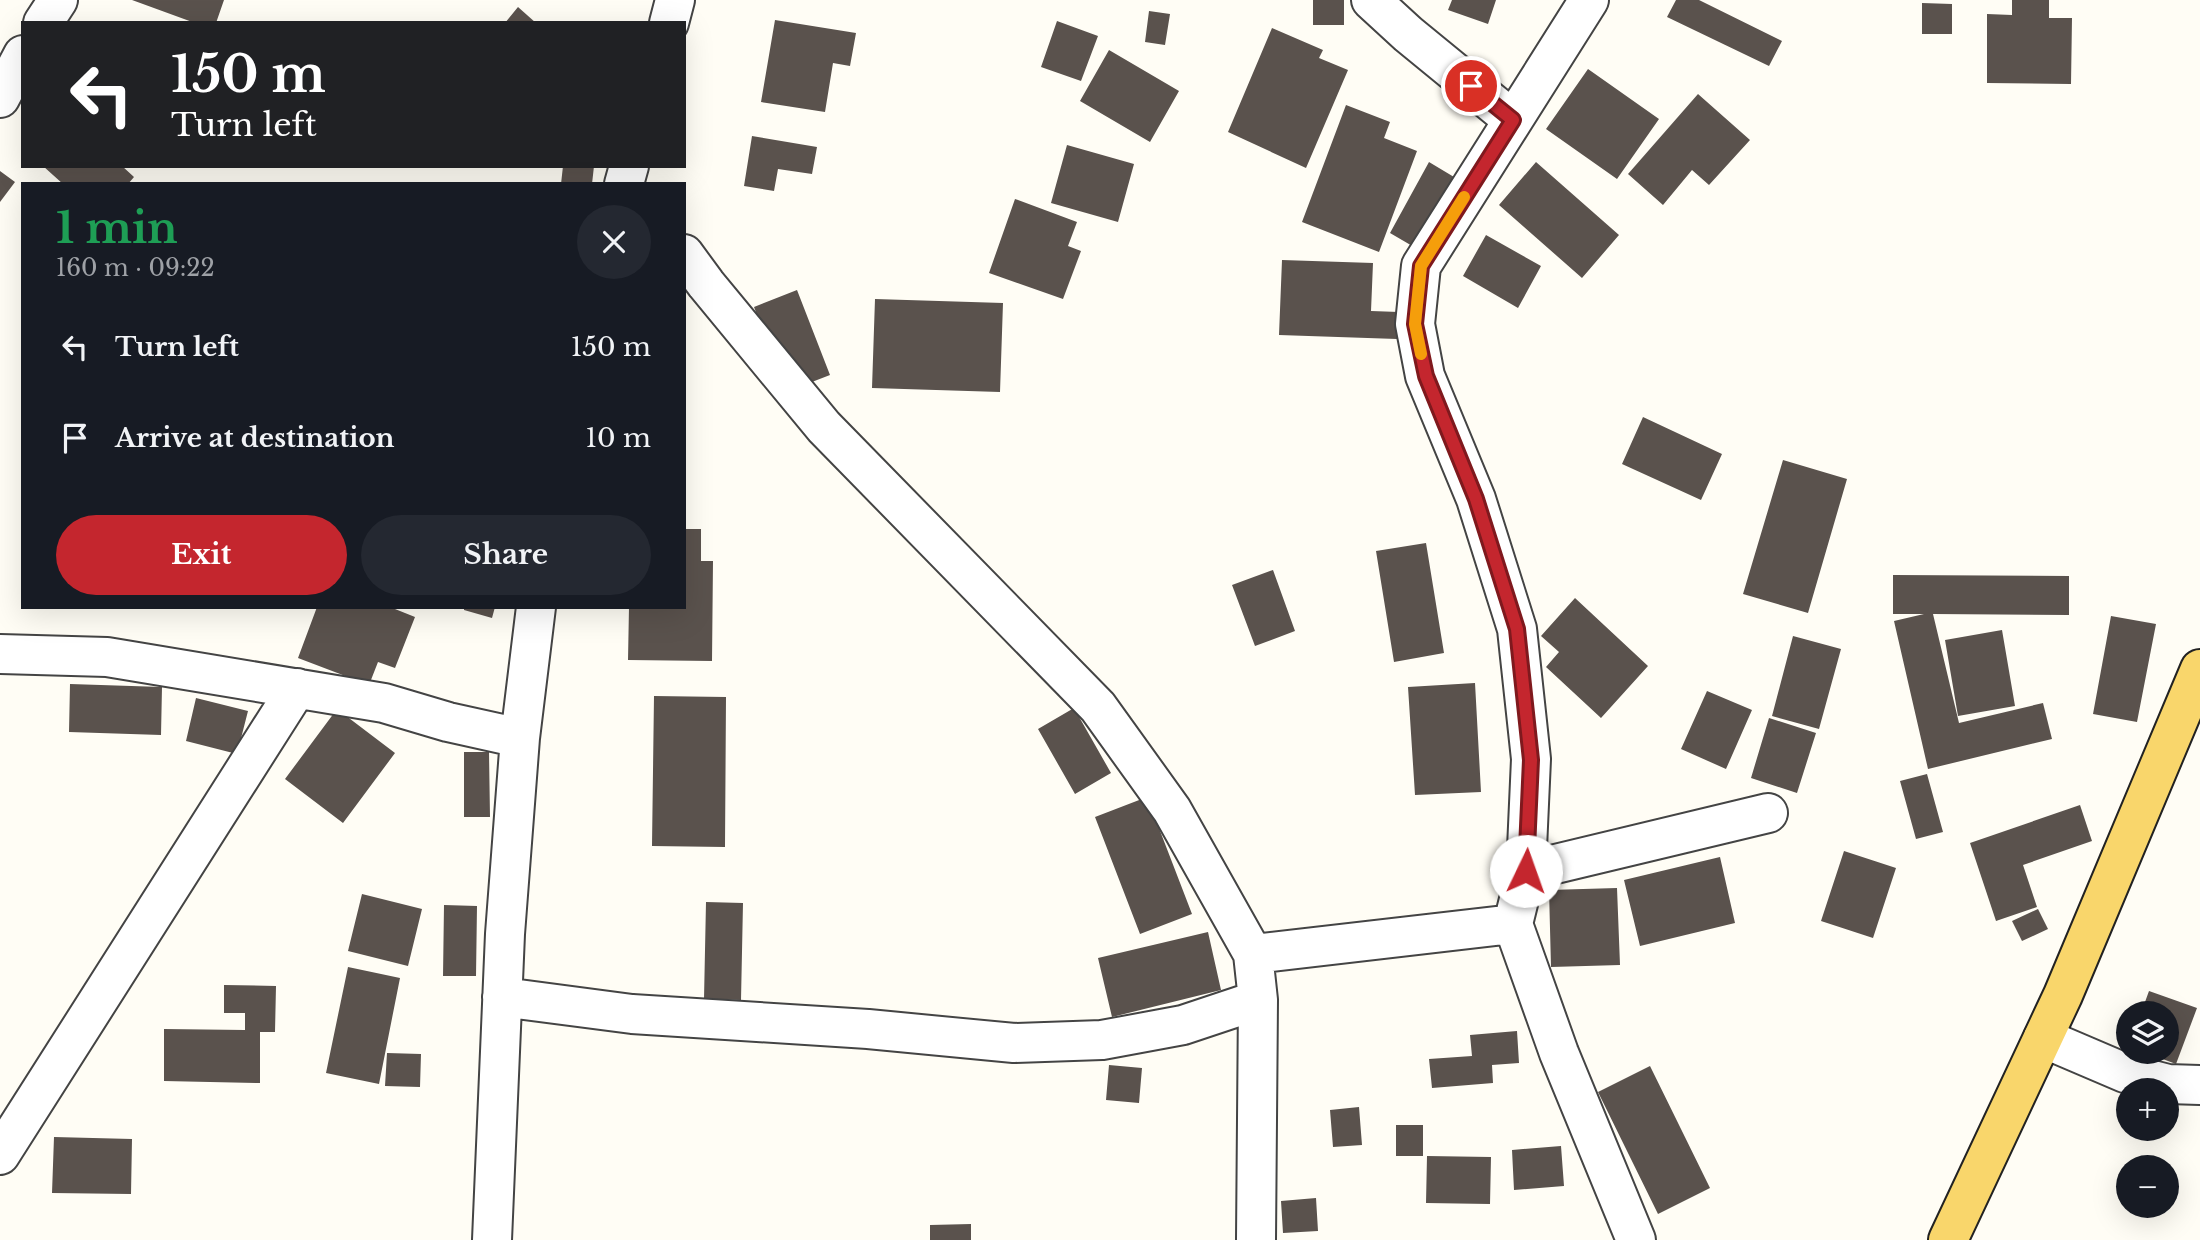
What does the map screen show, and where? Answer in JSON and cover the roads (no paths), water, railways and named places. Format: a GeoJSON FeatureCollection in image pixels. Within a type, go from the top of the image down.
{"type":"FeatureCollection","features":[{"type":"Feature","properties":{"kind":"main road"},"geometry":{"type":"LineString","coordinates":[[1948,1240],[2068,982],[2200,669]]}},
{"type":"Feature","properties":{"kind":"street"},"geometry":{"type":"LineString","coordinates":[[45,21],[58,0]]}},
{"type":"Feature","properties":{"kind":"street"},"geometry":{"type":"LineString","coordinates":[[669,21],[675,0]]}},
{"type":"Feature","properties":{"kind":"street"},"geometry":{"type":"LineString","coordinates":[[1371,0],[1513,120]]}},
{"type":"Feature","properties":{"kind":"street"},"geometry":{"type":"LineString","coordinates":[[1589,0],[1421,266],[1415,324],[1426,376],[1476,499],[1517,629],[1531,760],[1526,871],[1513,924],[1559,1053],[1636,1240]]}},
{"type":"Feature","properties":{"kind":"street"},"geometry":{"type":"LineString","coordinates":[[0,98],[21,59]]}},
{"type":"Feature","properties":{"kind":"street"},"geometry":{"type":"LineString","coordinates":[[686,257],[824,427],[1098,707],[1172,810],[1252,954],[1258,1000],[1256,1240]]}},
{"type":"Feature","properties":{"kind":"street"},"geometry":{"type":"LineString","coordinates":[[492,1240],[505,934],[520,738],[536,609]]}},
{"type":"Feature","properties":{"kind":"street"},"geometry":{"type":"LineString","coordinates":[[0,654],[107,657],[384,703],[448,722],[520,738]]}},
{"type":"Feature","properties":{"kind":"street"},"geometry":{"type":"LineString","coordinates":[[0,1155],[297,688]]}},
{"type":"Feature","properties":{"kind":"street"},"geometry":{"type":"LineString","coordinates":[[1526,871],[1768,813]]}},
{"type":"Feature","properties":{"kind":"street"},"geometry":{"type":"LineString","coordinates":[[1252,954],[1513,924]]}},
{"type":"Feature","properties":{"kind":"street"},"geometry":{"type":"LineString","coordinates":[[502,997],[632,1014],[868,1029],[1014,1043],[1102,1040],[1183,1025],[1258,1000]]}},
{"type":"Feature","properties":{"kind":"street"},"geometry":{"type":"LineString","coordinates":[[2043,1038],[2125,1073],[2168,1084],[2200,1085]]}}]}
